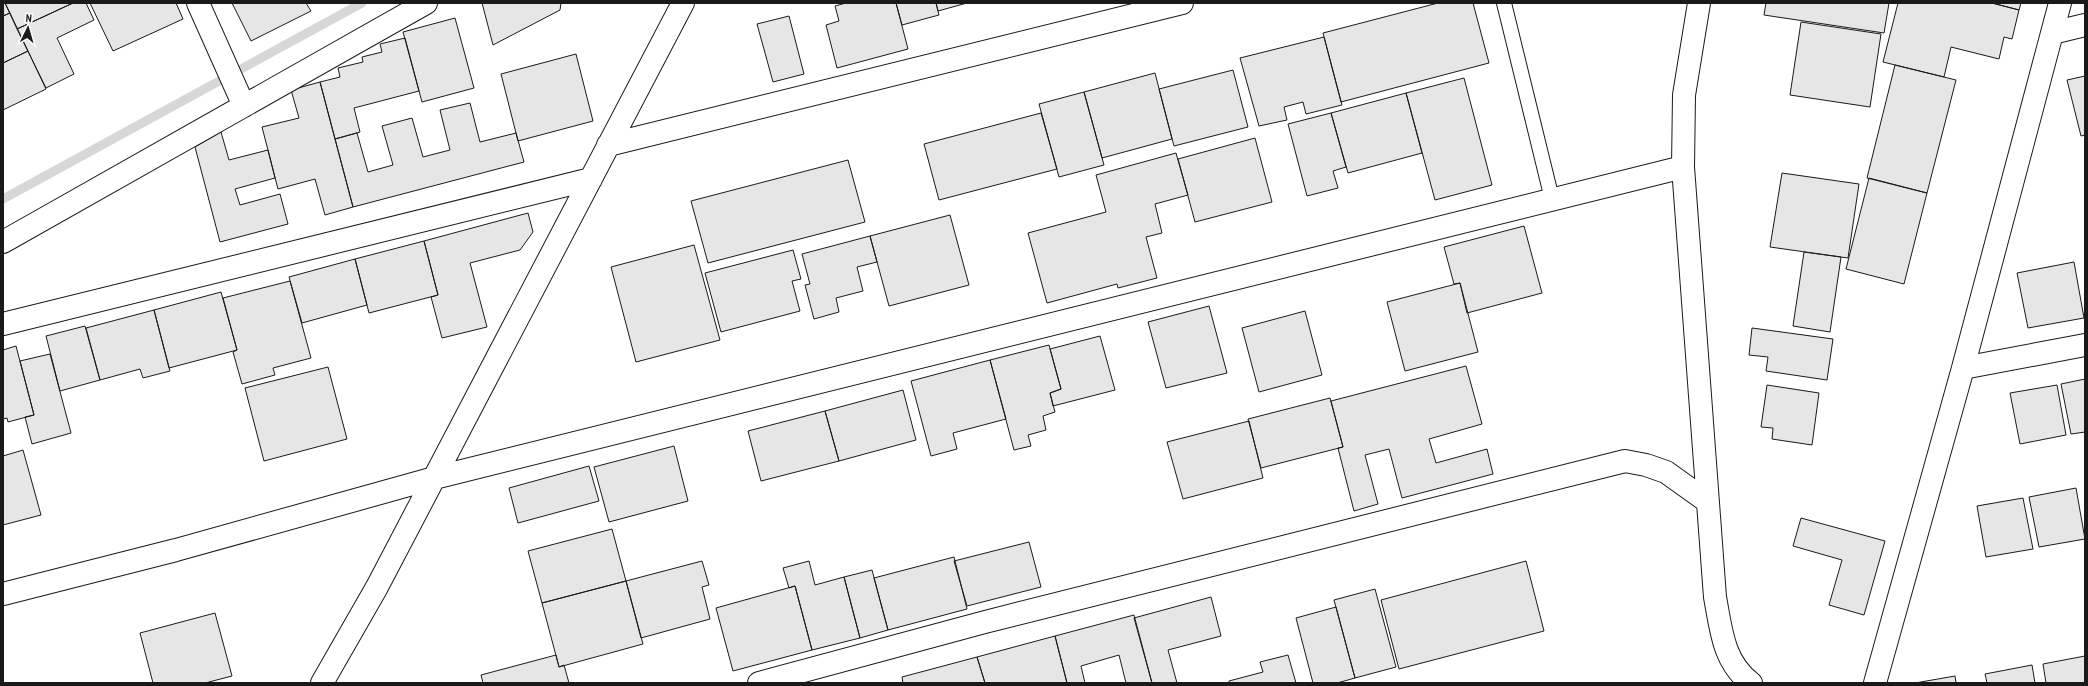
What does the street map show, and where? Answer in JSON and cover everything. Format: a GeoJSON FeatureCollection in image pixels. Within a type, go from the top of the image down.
{"type":"FeatureCollection","features":[{"type":"Feature","properties":{"kind":"street"},"geometry":{"type":"LineString","coordinates":[[198,3],[236,88]]}},
{"type":"Feature","properties":{"kind":"street"},"geometry":{"type":"LineString","coordinates":[[3,242],[236,88],[426,3]]}},
{"type":"Feature","properties":{"kind":"street"},"geometry":{"type":"LineString","coordinates":[[322,683],[377,587],[683,3]]}},
{"type":"Feature","properties":{"kind":"street"},"geometry":{"type":"LineString","coordinates":[[608,145],[1182,3]]}},
{"type":"Feature","properties":{"kind":"street"},"geometry":{"type":"LineString","coordinates":[[1699,3],[1684,95],[1683,167],[1708,502],[1716,597],[1722,639],[1730,658],[1742,676],[1751,683]]}},
{"type":"Feature","properties":{"kind":"street"},"geometry":{"type":"LineString","coordinates":[[1875,683],[1963,368],[2060,3]]}},
{"type":"Feature","properties":{"kind":"street"},"geometry":{"type":"LineString","coordinates":[[2052,33],[2085,25]]}},
{"type":"Feature","properties":{"kind":"street"},"geometry":{"type":"LineString","coordinates":[[3,594],[176,550],[434,478],[1683,167]]}},
{"type":"Feature","properties":{"kind":"street"},"geometry":{"type":"LineString","coordinates":[[3,324],[591,179]]}},
{"type":"Feature","properties":{"kind":"street"},"geometry":{"type":"LineString","coordinates":[[1963,368],[2085,345]]}},
{"type":"Feature","properties":{"kind":"street"},"geometry":{"type":"LineString","coordinates":[[760,683],[985,622],[1625,461],[1646,465],[1666,472],[1708,502]]}},
{"type":"Feature","properties":{"kind":"lane"},"geometry":{"type":"LineString","coordinates":[[1504,3],[1552,199]]}},
{"type":"Feature","properties":{"kind":"building"},"geometry":{"type":"Polygon","coordinates":[[[3,3],[5,3],[10,13],[3,16],[3,3]]]}},
{"type":"Feature","properties":{"kind":"building"},"geometry":{"type":"Polygon","coordinates":[[[5,3],[73,3],[17,29],[5,3]]]}},
{"type":"Feature","properties":{"kind":"building"},"geometry":{"type":"Polygon","coordinates":[[[73,3],[86,3],[94,20],[57,38],[74,74],[46,88],[17,29],[73,3]]]}},
{"type":"Feature","properties":{"kind":"building"},"geometry":{"type":"Polygon","coordinates":[[[90,3],[176,3],[183,19],[113,51],[90,3]]]}},
{"type":"Feature","properties":{"kind":"building"},"geometry":{"type":"Polygon","coordinates":[[[232,3],[306,3],[311,11],[251,41],[232,3]]]}},
{"type":"Feature","properties":{"kind":"building"},"geometry":{"type":"Polygon","coordinates":[[[482,3],[561,3],[560,10],[493,45],[482,3]]]}},
{"type":"Feature","properties":{"kind":"building"},"geometry":{"type":"Polygon","coordinates":[[[846,3],[896,3],[908,49],[837,68],[826,25],[839,21],[835,6],[846,3]]]}},
{"type":"Feature","properties":{"kind":"building"},"geometry":{"type":"Polygon","coordinates":[[[896,3],[936,3],[939,15],[902,25],[896,3]]]}},
{"type":"Feature","properties":{"kind":"building"},"geometry":{"type":"Polygon","coordinates":[[[936,3],[967,3],[938,11],[936,3]]]}},
{"type":"Feature","properties":{"kind":"building"},"geometry":{"type":"Polygon","coordinates":[[[1438,3],[1473,3],[1489,63],[1341,102],[1323,33],[1438,3]]]}},
{"type":"Feature","properties":{"kind":"building"},"geometry":{"type":"Polygon","coordinates":[[[1766,3],[1889,3],[1884,33],[1764,15],[1766,3]]]}},
{"type":"Feature","properties":{"kind":"building"},"geometry":{"type":"Polygon","coordinates":[[[1898,3],[1992,3],[2019,10],[2012,39],[2004,37],[1999,59],[1951,47],[1944,77],[1883,62],[1898,3]]]}},
{"type":"Feature","properties":{"kind":"building"},"geometry":{"type":"Polygon","coordinates":[[[1992,3],[2021,3],[2019,10],[1992,3]]]}},
{"type":"Feature","properties":{"kind":"building"},"geometry":{"type":"Polygon","coordinates":[[[10,13],[28,51],[3,63],[3,16],[10,13]]]}},
{"type":"Feature","properties":{"kind":"building"},"geometry":{"type":"Polygon","coordinates":[[[789,16],[804,74],[773,82],[757,24],[789,16]]]}},
{"type":"Feature","properties":{"kind":"building"},"geometry":{"type":"Polygon","coordinates":[[[455,18],[474,88],[422,102],[403,32],[455,18]]]}},
{"type":"Feature","properties":{"kind":"building"},"geometry":{"type":"Polygon","coordinates":[[[1801,22],[1881,34],[1870,107],[1790,95],[1801,22]]]}},
{"type":"Feature","properties":{"kind":"building"},"geometry":{"type":"Polygon","coordinates":[[[1324,37],[1342,105],[1306,114],[1303,102],[1284,107],[1287,120],[1259,126],[1240,58],[1324,37]]]}},
{"type":"Feature","properties":{"kind":"building"},"geometry":{"type":"Polygon","coordinates":[[[405,38],[419,91],[354,108],[360,132],[335,139],[320,82],[340,77],[338,68],[363,62],[362,57],[382,52],[380,44],[405,38]]]}},
{"type":"Feature","properties":{"kind":"building"},"geometry":{"type":"Polygon","coordinates":[[[28,51],[46,89],[3,110],[3,63],[28,51]]]}},
{"type":"Feature","properties":{"kind":"building"},"geometry":{"type":"Polygon","coordinates":[[[576,54],[593,121],[518,141],[501,74],[576,54]]]}},
{"type":"Feature","properties":{"kind":"building"},"geometry":{"type":"Polygon","coordinates":[[[1895,65],[1956,80],[1927,193],[1867,178],[1895,65]]]}},
{"type":"Feature","properties":{"kind":"building"},"geometry":{"type":"Polygon","coordinates":[[[1233,70],[1248,127],[1174,146],[1159,89],[1233,70]]]}},
{"type":"Feature","properties":{"kind":"building"},"geometry":{"type":"Polygon","coordinates":[[[1155,73],[1172,139],[1102,158],[1084,92],[1155,73]]]}},
{"type":"Feature","properties":{"kind":"building"},"geometry":{"type":"Polygon","coordinates":[[[2085,76],[2085,135],[2081,136],[2067,80],[2085,76]]]}},
{"type":"Feature","properties":{"kind":"building"},"geometry":{"type":"Polygon","coordinates":[[[1464,78],[1492,185],[1435,200],[1406,93],[1464,78]]]}},
{"type":"Feature","properties":{"kind":"building"},"geometry":{"type":"Polygon","coordinates":[[[320,82],[353,207],[325,215],[315,179],[278,189],[262,127],[299,118],[291,90],[320,82]]]}},
{"type":"Feature","properties":{"kind":"building"},"geometry":{"type":"Polygon","coordinates":[[[1084,92],[1104,165],[1059,177],[1039,104],[1084,92]]]}},
{"type":"Feature","properties":{"kind":"building"},"geometry":{"type":"Polygon","coordinates":[[[1406,93],[1422,153],[1348,173],[1331,113],[1406,93]]]}},
{"type":"Feature","properties":{"kind":"building"},"geometry":{"type":"Polygon","coordinates":[[[470,103],[480,142],[516,133],[524,162],[353,207],[335,139],[357,133],[368,172],[393,165],[382,126],[412,118],[423,157],[450,150],[440,110],[470,103]]]}},
{"type":"Feature","properties":{"kind":"building"},"geometry":{"type":"Polygon","coordinates":[[[1041,113],[1057,169],[939,200],[924,144],[1041,113]]]}},
{"type":"Feature","properties":{"kind":"building"},"geometry":{"type":"Polygon","coordinates":[[[1331,113],[1346,167],[1333,171],[1338,188],[1307,196],[1288,124],[1331,113]]]}},
{"type":"Feature","properties":{"kind":"building"},"geometry":{"type":"Polygon","coordinates":[[[221,132],[229,160],[268,150],[275,178],[235,189],[240,205],[280,194],[288,224],[220,242],[195,147],[221,132]]]}},
{"type":"Feature","properties":{"kind":"building"},"geometry":{"type":"Polygon","coordinates":[[[1255,138],[1272,202],[1195,222],[1178,159],[1255,138]]]}},
{"type":"Feature","properties":{"kind":"building"},"geometry":{"type":"Polygon","coordinates":[[[1176,153],[1188,195],[1155,204],[1162,233],[1146,237],[1157,278],[1118,288],[1117,284],[1047,303],[1028,233],[1106,212],[1096,175],[1176,153]]]}},
{"type":"Feature","properties":{"kind":"building"},"geometry":{"type":"Polygon","coordinates":[[[848,160],[865,222],[708,263],[691,201],[848,160]]]}},
{"type":"Feature","properties":{"kind":"building"},"geometry":{"type":"Polygon","coordinates":[[[1782,173],[1859,184],[1848,258],[1770,247],[1782,173]]]}},
{"type":"Feature","properties":{"kind":"building"},"geometry":{"type":"Polygon","coordinates":[[[1869,178],[1927,193],[1904,284],[1846,269],[1869,178]]]}},
{"type":"Feature","properties":{"kind":"building"},"geometry":{"type":"Polygon","coordinates":[[[528,213],[533,232],[520,250],[470,263],[487,327],[442,338],[431,297],[438,295],[424,241],[528,213]]]}},
{"type":"Feature","properties":{"kind":"building"},"geometry":{"type":"Polygon","coordinates":[[[950,215],[969,285],[889,306],[870,236],[950,215]]]}},
{"type":"Feature","properties":{"kind":"building"},"geometry":{"type":"Polygon","coordinates":[[[1524,226],[1542,293],[1467,313],[1460,283],[1454,284],[1444,247],[1524,226]]]}},
{"type":"Feature","properties":{"kind":"building"},"geometry":{"type":"Polygon","coordinates":[[[870,236],[877,262],[857,267],[863,291],[836,298],[839,312],[814,319],[805,285],[810,284],[802,254],[870,236]]]}},
{"type":"Feature","properties":{"kind":"building"},"geometry":{"type":"Polygon","coordinates":[[[424,241],[438,295],[369,313],[355,259],[424,241]]]}},
{"type":"Feature","properties":{"kind":"building"},"geometry":{"type":"Polygon","coordinates":[[[694,245],[720,340],[636,362],[611,267],[694,245]]]}},
{"type":"Feature","properties":{"kind":"building"},"geometry":{"type":"Polygon","coordinates":[[[793,250],[801,279],[792,281],[800,311],[721,332],[705,273],[793,250]]]}},
{"type":"Feature","properties":{"kind":"building"},"geometry":{"type":"Polygon","coordinates":[[[1804,252],[1841,257],[1830,332],[1793,326],[1804,252]]]}},
{"type":"Feature","properties":{"kind":"building"},"geometry":{"type":"Polygon","coordinates":[[[355,259],[367,305],[302,323],[289,277],[355,259]]]}},
{"type":"Feature","properties":{"kind":"building"},"geometry":{"type":"Polygon","coordinates":[[[2074,262],[2084,318],[2028,328],[2017,273],[2074,262]]]}},
{"type":"Feature","properties":{"kind":"building"},"geometry":{"type":"Polygon","coordinates":[[[290,281],[311,358],[273,368],[275,375],[242,384],[233,352],[237,350],[223,298],[290,281]]]}},
{"type":"Feature","properties":{"kind":"building"},"geometry":{"type":"Polygon","coordinates":[[[1460,283],[1478,352],[1405,371],[1387,302],[1460,283]]]}},
{"type":"Feature","properties":{"kind":"building"},"geometry":{"type":"Polygon","coordinates":[[[221,292],[237,350],[169,368],[154,310],[221,292]]]}},
{"type":"Feature","properties":{"kind":"building"},"geometry":{"type":"Polygon","coordinates":[[[1209,306],[1227,373],[1166,388],[1148,322],[1209,306]]]}},
{"type":"Feature","properties":{"kind":"building"},"geometry":{"type":"Polygon","coordinates":[[[154,310],[170,371],[143,378],[140,369],[100,380],[86,328],[154,310]]]}},
{"type":"Feature","properties":{"kind":"building"},"geometry":{"type":"Polygon","coordinates":[[[1305,311],[1322,375],[1259,392],[1242,328],[1305,311]]]}},
{"type":"Feature","properties":{"kind":"building"},"geometry":{"type":"Polygon","coordinates":[[[85,326],[100,380],[60,391],[46,336],[85,326]]]}},
{"type":"Feature","properties":{"kind":"building"},"geometry":{"type":"Polygon","coordinates":[[[1752,328],[1833,339],[1827,380],[1766,371],[1768,357],[1749,355],[1752,328]]]}},
{"type":"Feature","properties":{"kind":"building"},"geometry":{"type":"Polygon","coordinates":[[[1100,336],[1115,390],[1053,406],[1050,393],[1061,389],[1050,349],[1100,336]]]}},
{"type":"Feature","properties":{"kind":"building"},"geometry":{"type":"Polygon","coordinates":[[[1049,345],[1061,389],[1050,393],[1055,412],[1043,416],[1046,430],[1028,435],[1031,446],[1014,450],[990,360],[1049,345]]]}},
{"type":"Feature","properties":{"kind":"building"},"geometry":{"type":"Polygon","coordinates":[[[16,346],[34,415],[8,422],[7,418],[3,419],[3,350],[16,346]]]}},
{"type":"Feature","properties":{"kind":"building"},"geometry":{"type":"Polygon","coordinates":[[[50,354],[71,433],[32,444],[25,417],[34,415],[20,361],[50,354]]]}},
{"type":"Feature","properties":{"kind":"building"},"geometry":{"type":"Polygon","coordinates":[[[990,360],[1006,419],[953,433],[957,449],[931,456],[911,381],[990,360]]]}},
{"type":"Feature","properties":{"kind":"building"},"geometry":{"type":"Polygon","coordinates":[[[1466,366],[1482,424],[1429,439],[1436,463],[1487,449],[1493,474],[1402,498],[1389,449],[1365,455],[1378,504],[1354,511],[1338,448],[1343,447],[1331,401],[1466,366]]]}},
{"type":"Feature","properties":{"kind":"building"},"geometry":{"type":"Polygon","coordinates":[[[328,367],[347,439],[264,461],[245,388],[328,367]]]}},
{"type":"Feature","properties":{"kind":"building"},"geometry":{"type":"Polygon","coordinates":[[[2085,379],[2085,432],[2071,434],[2061,384],[2085,379]]]}},
{"type":"Feature","properties":{"kind":"building"},"geometry":{"type":"Polygon","coordinates":[[[1767,385],[1819,393],[1812,445],[1772,439],[1773,428],[1761,427],[1767,385]]]}},
{"type":"Feature","properties":{"kind":"building"},"geometry":{"type":"Polygon","coordinates":[[[2057,385],[2066,435],[2020,444],[2010,393],[2057,385]]]}},
{"type":"Feature","properties":{"kind":"building"},"geometry":{"type":"Polygon","coordinates":[[[903,390],[916,440],[839,461],[825,411],[903,390]]]}},
{"type":"Feature","properties":{"kind":"building"},"geometry":{"type":"Polygon","coordinates":[[[1330,398],[1343,447],[1261,468],[1248,419],[1330,398]]]}},
{"type":"Feature","properties":{"kind":"building"},"geometry":{"type":"Polygon","coordinates":[[[825,411],[839,461],[761,481],[748,431],[825,411]]]}},
{"type":"Feature","properties":{"kind":"building"},"geometry":{"type":"Polygon","coordinates":[[[1249,421],[1263,478],[1183,499],[1167,442],[1249,421]]]}},
{"type":"Feature","properties":{"kind":"building"},"geometry":{"type":"Polygon","coordinates":[[[674,446],[688,501],[609,522],[594,467],[674,446]]]}},
{"type":"Feature","properties":{"kind":"building"},"geometry":{"type":"Polygon","coordinates":[[[23,450],[41,515],[3,525],[3,456],[23,450]]]}},
{"type":"Feature","properties":{"kind":"building"},"geometry":{"type":"Polygon","coordinates":[[[589,466],[599,501],[518,523],[509,488],[589,466]]]}},
{"type":"Feature","properties":{"kind":"building"},"geometry":{"type":"Polygon","coordinates":[[[2076,488],[2085,539],[2039,547],[2029,497],[2076,488]]]}},
{"type":"Feature","properties":{"kind":"building"},"geometry":{"type":"Polygon","coordinates":[[[2023,498],[2033,549],[1986,557],[1977,506],[2023,498]]]}},
{"type":"Feature","properties":{"kind":"building"},"geometry":{"type":"Polygon","coordinates":[[[1801,518],[1885,541],[1864,615],[1829,605],[1842,560],[1793,546],[1801,518]]]}},
{"type":"Feature","properties":{"kind":"building"},"geometry":{"type":"Polygon","coordinates":[[[612,529],[626,581],[542,603],[528,551],[612,529]]]}},
{"type":"Feature","properties":{"kind":"building"},"geometry":{"type":"Polygon","coordinates":[[[1029,542],[1041,587],[967,606],[954,561],[1029,542]]]}},
{"type":"Feature","properties":{"kind":"building"},"geometry":{"type":"Polygon","coordinates":[[[954,557],[967,609],[888,630],[874,578],[954,557]]]}},
{"type":"Feature","properties":{"kind":"building"},"geometry":{"type":"Polygon","coordinates":[[[702,561],[709,585],[702,587],[710,619],[641,638],[626,581],[702,561]]]}},
{"type":"Feature","properties":{"kind":"building"},"geometry":{"type":"Polygon","coordinates":[[[809,561],[815,585],[844,577],[860,638],[812,650],[795,586],[789,588],[783,568],[809,561]]]}},
{"type":"Feature","properties":{"kind":"building"},"geometry":{"type":"Polygon","coordinates":[[[1526,561],[1544,631],[1399,669],[1381,600],[1526,561]]]}},
{"type":"Feature","properties":{"kind":"building"},"geometry":{"type":"Polygon","coordinates":[[[872,570],[888,630],[860,638],[844,577],[872,570]]]}},
{"type":"Feature","properties":{"kind":"building"},"geometry":{"type":"Polygon","coordinates":[[[626,581],[643,644],[559,667],[542,603],[626,581]]]}},
{"type":"Feature","properties":{"kind":"building"},"geometry":{"type":"Polygon","coordinates":[[[795,586],[812,650],[733,671],[716,608],[795,586]]]}},
{"type":"Feature","properties":{"kind":"building"},"geometry":{"type":"Polygon","coordinates":[[[1375,589],[1396,667],[1355,678],[1334,600],[1375,589]]]}},
{"type":"Feature","properties":{"kind":"building"},"geometry":{"type":"Polygon","coordinates":[[[1211,597],[1221,636],[1168,650],[1177,683],[1152,683],[1134,618],[1211,597]]]}},
{"type":"Feature","properties":{"kind":"building"},"geometry":{"type":"Polygon","coordinates":[[[1336,607],[1355,678],[1337,683],[1313,683],[1296,618],[1336,607]]]}},
{"type":"Feature","properties":{"kind":"building"},"geometry":{"type":"Polygon","coordinates":[[[215,613],[232,676],[205,683],[153,683],[140,633],[215,613]]]}},
{"type":"Feature","properties":{"kind":"building"},"geometry":{"type":"Polygon","coordinates":[[[1134,615],[1152,683],[1126,683],[1119,655],[1081,666],[1085,683],[1067,683],[1055,636],[1134,615]]]}},
{"type":"Feature","properties":{"kind":"building"},"geometry":{"type":"Polygon","coordinates":[[[1055,636],[1067,683],[985,683],[977,657],[1055,636]]]}},
{"type":"Feature","properties":{"kind":"building"},"geometry":{"type":"Polygon","coordinates":[[[556,655],[559,667],[564,665],[569,683],[483,683],[481,675],[556,655]]]}},
{"type":"Feature","properties":{"kind":"building"},"geometry":{"type":"Polygon","coordinates":[[[1288,655],[1296,683],[1229,683],[1229,681],[1263,672],[1260,662],[1288,655]]]}},
{"type":"Feature","properties":{"kind":"building"},"geometry":{"type":"Polygon","coordinates":[[[2085,656],[2085,683],[2046,683],[2043,664],[2085,656]]]}},
{"type":"Feature","properties":{"kind":"building"},"geometry":{"type":"Polygon","coordinates":[[[977,657],[985,683],[903,683],[902,677],[977,657]]]}},
{"type":"Feature","properties":{"kind":"building"},"geometry":{"type":"Polygon","coordinates":[[[2032,665],[2035,683],[1987,683],[1985,674],[2032,665]]]}},
{"type":"Feature","properties":{"kind":"building"},"geometry":{"type":"Polygon","coordinates":[[[1955,676],[1956,683],[1915,683],[1955,676]]]}},
{"type":"Feature","properties":{"kind":"waterway"},"geometry":{"type":"LineString","coordinates":[[3,199],[362,3]]}}]}
